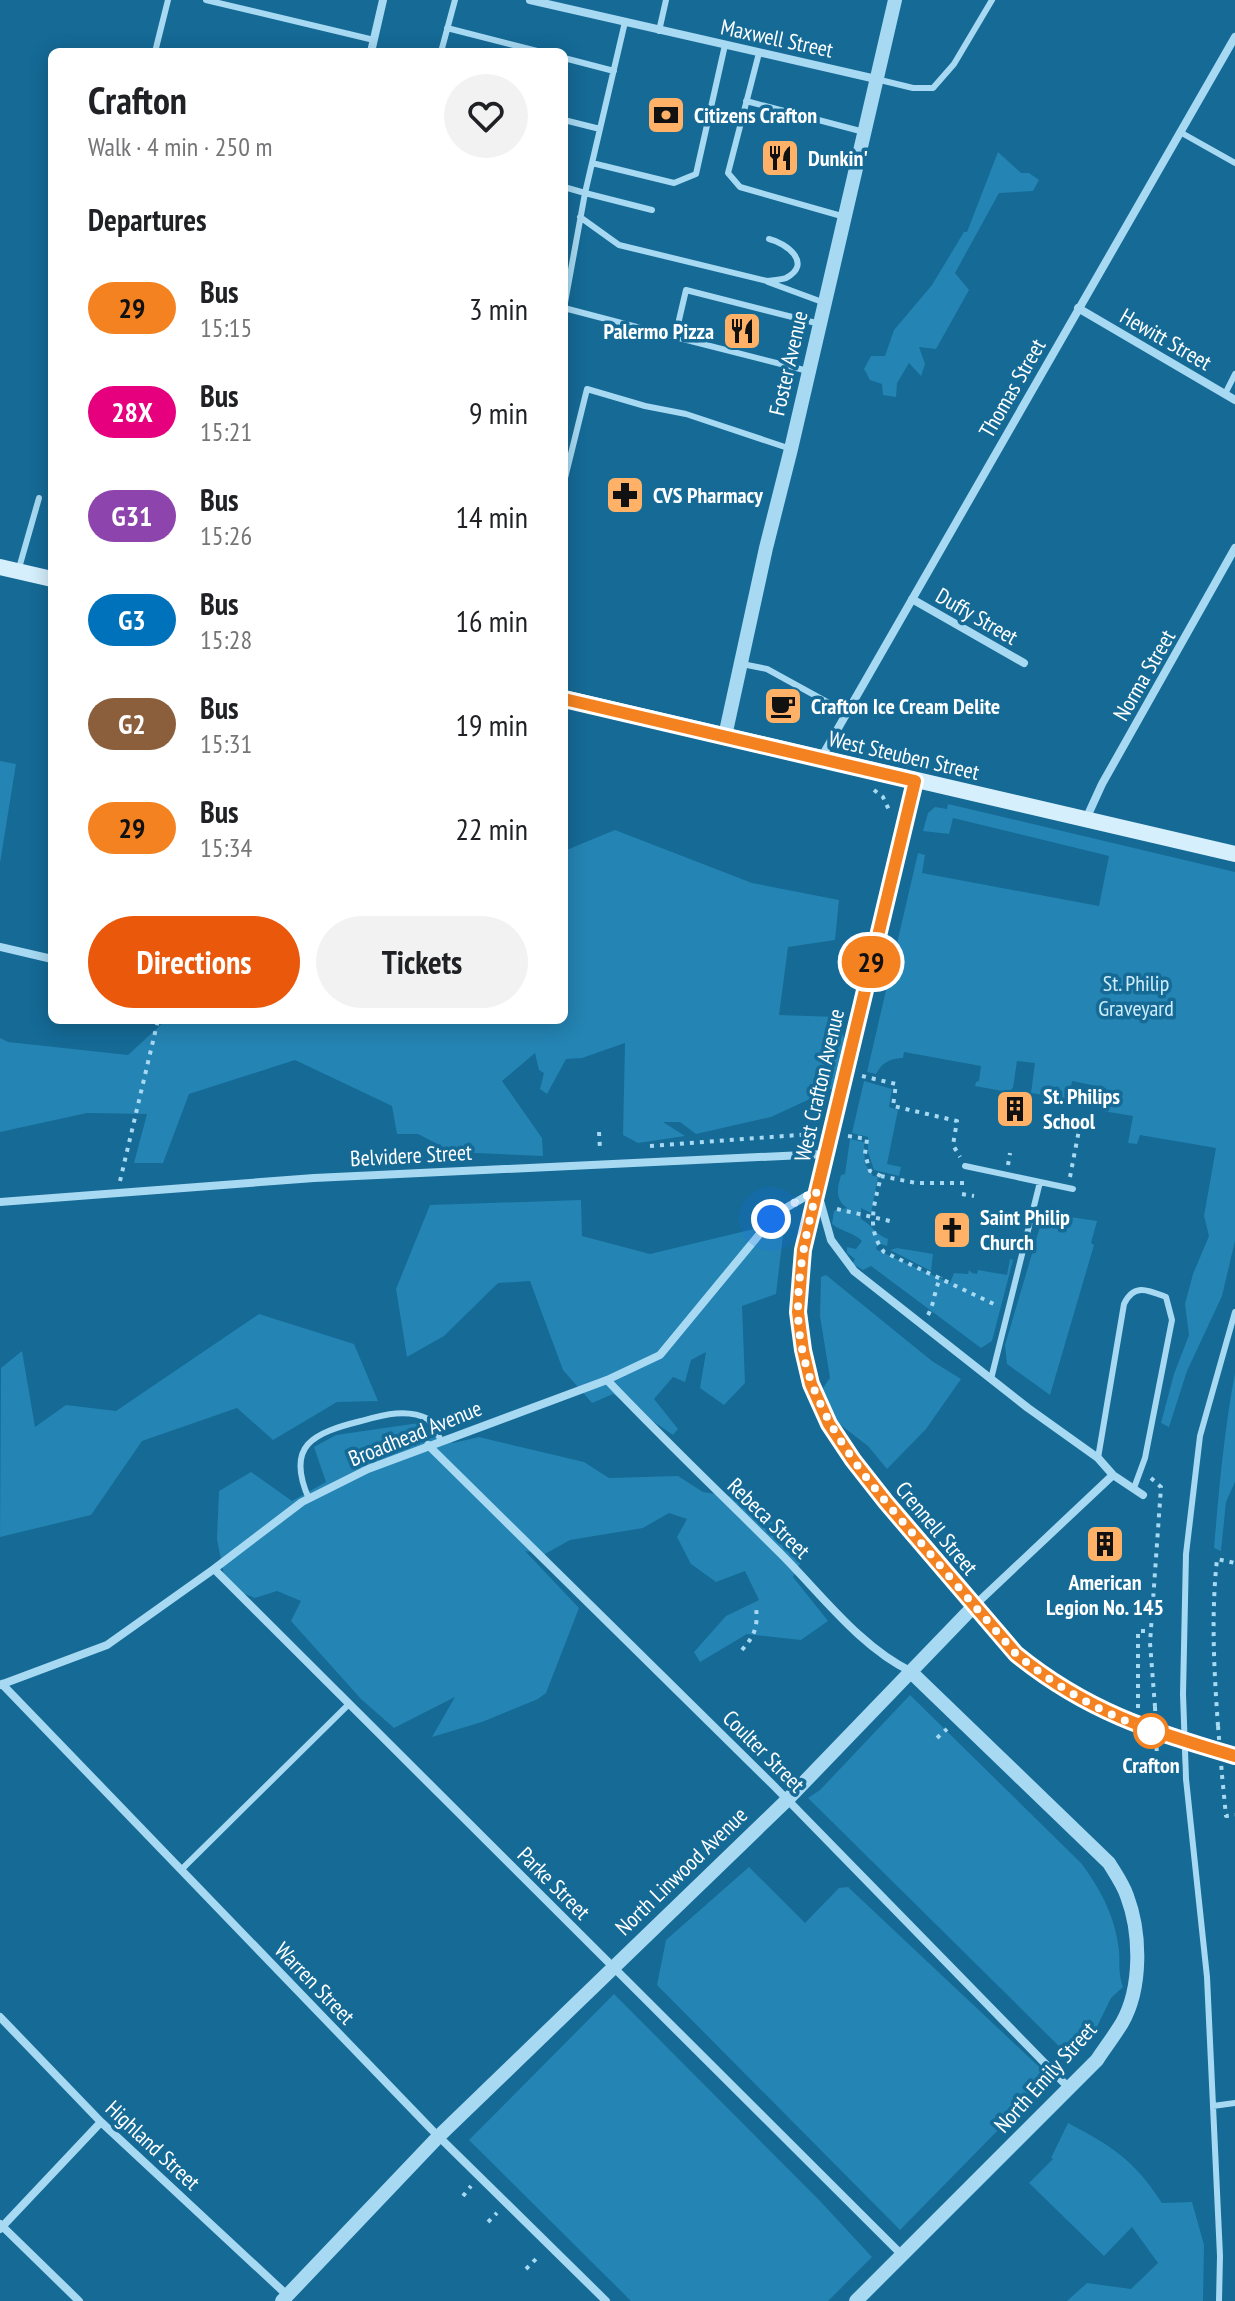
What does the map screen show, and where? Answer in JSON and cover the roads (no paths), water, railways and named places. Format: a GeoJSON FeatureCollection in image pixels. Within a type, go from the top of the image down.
{"type":"FeatureCollection","features":[{"type":"Feature","properties":{"kind":"main road"},"geometry":{"type":"LineString","coordinates":[[0,567],[48,578]]}},
{"type":"Feature","properties":{"kind":"main road","name":"West Steuben Street"},"geometry":{"type":"LineString","coordinates":[[568,699],[1235,854]]}},
{"type":"Feature","properties":{"kind":"main road","name":"West Crafton Avenue"},"geometry":{"type":"LineString","coordinates":[[817,1190],[915,781]]}},
{"type":"Feature","properties":{"kind":"main road","name":"Crennell Street"},"geometry":{"type":"LineString","coordinates":[[817,1190],[803,1250],[798,1312],[811,1384],[829,1424],[853,1460],[1016,1654],[1048,1680],[1082,1701],[1156,1733],[1235,1756]]}},
{"type":"Feature","properties":{"kind":"street"},"geometry":{"type":"LineString","coordinates":[[372,48],[383,0]]}},
{"type":"Feature","properties":{"kind":"street","name":"Maxwell Street"},"geometry":{"type":"LineString","coordinates":[[530,0],[876,79]]}},
{"type":"Feature","properties":{"kind":"street","name":"Foster Avenue"},"geometry":{"type":"LineString","coordinates":[[725,736],[895,0]]}},
{"type":"Feature","properties":{"kind":"street","name":"Thomas Street"},"geometry":{"type":"LineString","coordinates":[[821,758],[1235,37]]}},
{"type":"Feature","properties":{"kind":"street","name":"Hewitt Street"},"geometry":{"type":"LineString","coordinates":[[1078,308],[1235,400]]}},
{"type":"Feature","properties":{"kind":"street","name":"Norma Street"},"geometry":{"type":"LineString","coordinates":[[1085,820],[1102,784],[1235,548]]}},
{"type":"Feature","properties":{"kind":"street","name":"Duffy Street"},"geometry":{"type":"LineString","coordinates":[[912,599],[1024,663]]}},
{"type":"Feature","properties":{"kind":"street"},"geometry":{"type":"LineString","coordinates":[[0,947],[48,958]]}},
{"type":"Feature","properties":{"kind":"street","name":"Belvidere Street"},"geometry":{"type":"LineString","coordinates":[[0,1202],[314,1178],[825,1154]]}},
{"type":"Feature","properties":{"kind":"street","name":"West Crafton Avenue"},"geometry":{"type":"LineString","coordinates":[[817,1190],[831,1240],[854,1271],[1098,1458],[1113,1475],[1143,1495]]}},
{"type":"Feature","properties":{"kind":"street","name":"Broadhead Avenue"},"geometry":{"type":"LineString","coordinates":[[1,1685],[107,1645],[309,1499],[368,1469],[607,1380],[660,1355],[777,1213],[817,1190]]}},
{"type":"Feature","properties":{"kind":"street","name":"Rebeca Street"},"geometry":{"type":"LineString","coordinates":[[607,1380],[674,1451],[857,1632],[893,1663],[912,1673]]}},
{"type":"Feature","properties":{"kind":"street","name":"Coulter Street"},"geometry":{"type":"LineString","coordinates":[[428,1445],[788,1799],[1069,2088]]}},
{"type":"Feature","properties":{"kind":"street","name":"North Linwood Avenue"},"geometry":{"type":"LineString","coordinates":[[284,2298],[438,2137],[788,1799],[974,1606],[1113,1475]]}},
{"type":"Feature","properties":{"kind":"street","name":"Parke Street"},"geometry":{"type":"LineString","coordinates":[[214,1569],[903,2256]]}},
{"type":"Feature","properties":{"kind":"street","name":"North Emily Street"},"geometry":{"type":"LineString","coordinates":[[856,2301],[1069,2088],[1104,2049],[1122,2022],[1132,1998],[1136,1969],[1135,1926],[1127,1895],[1109,1863],[912,1673]]}},
{"type":"Feature","properties":{"kind":"street","name":"Warren Street"},"geometry":{"type":"LineString","coordinates":[[1,1685],[438,2137],[606,2301]]}},
{"type":"Feature","properties":{"kind":"street","name":"Highland Street"},"geometry":{"type":"LineString","coordinates":[[0,2017],[101,2122],[284,2298]]}},
{"type":"Feature","properties":{"kind":"street"},"geometry":{"type":"LineString","coordinates":[[79,2301],[1,2226],[101,2122]]}},
{"type":"Feature","properties":{"kind":"lane"},"geometry":{"type":"LineString","coordinates":[[156,48],[168,0]]}},
{"type":"Feature","properties":{"kind":"lane"},"geometry":{"type":"LineString","coordinates":[[206,0],[374,40]]}},
{"type":"Feature","properties":{"kind":"lane"},"geometry":{"type":"LineString","coordinates":[[442,48],[455,0]]}},
{"type":"Feature","properties":{"kind":"lane"},"geometry":{"type":"LineString","coordinates":[[659,31],[666,0]]}},
{"type":"Feature","properties":{"kind":"lane"},"geometry":{"type":"LineString","coordinates":[[876,79],[913,88],[933,88],[954,64],[992,0]]}},
{"type":"Feature","properties":{"kind":"lane"},"geometry":{"type":"LineString","coordinates":[[568,285],[585,193],[625,22]]}},
{"type":"Feature","properties":{"kind":"lane"},"geometry":{"type":"LineString","coordinates":[[447,28],[525,48]]}},
{"type":"Feature","properties":{"kind":"lane"},"geometry":{"type":"LineString","coordinates":[[592,163],[674,183],[696,174],[725,45]]}},
{"type":"Feature","properties":{"kind":"lane"},"geometry":{"type":"LineString","coordinates":[[759,53],[728,173],[740,187],[845,217]]}},
{"type":"Feature","properties":{"kind":"lane"},"geometry":{"type":"LineString","coordinates":[[568,59],[614,71]]}},
{"type":"Feature","properties":{"kind":"lane"},"geometry":{"type":"LineString","coordinates":[[746,101],[864,132]]}},
{"type":"Feature","properties":{"kind":"lane"},"geometry":{"type":"LineString","coordinates":[[568,121],[600,129]]}},
{"type":"Feature","properties":{"kind":"lane"},"geometry":{"type":"LineString","coordinates":[[1180,132],[1235,163]]}},
{"type":"Feature","properties":{"kind":"lane"},"geometry":{"type":"LineString","coordinates":[[568,188],[652,210]]}},
{"type":"Feature","properties":{"kind":"lane"},"geometry":{"type":"LineString","coordinates":[[580,217],[619,245],[767,281],[825,303]]}},
{"type":"Feature","properties":{"kind":"lane"},"geometry":{"type":"LineString","coordinates":[[767,281],[785,278],[794,271],[797,261],[793,250],[782,242],[769,239]]}},
{"type":"Feature","properties":{"kind":"lane"},"geometry":{"type":"LineString","coordinates":[[675,337],[686,290],[820,324]]}},
{"type":"Feature","properties":{"kind":"lane"},"geometry":{"type":"LineString","coordinates":[[568,309],[809,372]]}},
{"type":"Feature","properties":{"kind":"lane"},"geometry":{"type":"LineString","coordinates":[[1225,394],[1235,374]]}},
{"type":"Feature","properties":{"kind":"lane"},"geometry":{"type":"LineString","coordinates":[[568,466],[587,389],[686,414],[791,449]]}},
{"type":"Feature","properties":{"kind":"lane"},"geometry":{"type":"LineString","coordinates":[[19,571],[39,498]]}},
{"type":"Feature","properties":{"kind":"lane"},"geometry":{"type":"LineString","coordinates":[[742,664],[767,669],[847,713]]}},
{"type":"Feature","properties":{"kind":"lane"},"geometry":{"type":"LineString","coordinates":[[965,1166],[1070,1188]]}},
{"type":"Feature","properties":{"kind":"lane"},"geometry":{"type":"LineString","coordinates":[[991,1379],[1040,1182]]}},
{"type":"Feature","properties":{"kind":"lane"},"geometry":{"type":"LineString","coordinates":[[1098,1458],[1124,1304],[1130,1292],[1140,1289],[1166,1297],[1172,1320],[1145,1458],[1134,1488]]}},
{"type":"Feature","properties":{"kind":"lane"},"geometry":{"type":"LineString","coordinates":[[1219,2301],[1220,2256],[1207,1977],[1186,1779],[1183,1694],[1186,1554],[1200,1436],[1235,1312]]}},
{"type":"Feature","properties":{"kind":"lane"},"geometry":{"type":"LineString","coordinates":[[309,1499],[300,1479],[300,1463],[306,1447],[320,1434],[380,1416],[406,1413],[428,1419],[441,1440]]}},
{"type":"Feature","properties":{"kind":"lane"},"geometry":{"type":"LineString","coordinates":[[181,1870],[349,1704]]}},
{"type":"Feature","properties":{"kind":"lane"},"geometry":{"type":"LineString","coordinates":[[1213,2106],[1235,2103]]}},
{"type":"Feature","properties":{"kind":"place","name":"Citizens Crafton"},"geometry":{"type":"Point","coordinates":[666,115]}},
{"type":"Feature","properties":{"kind":"place","name":"Dunkin'"},"geometry":{"type":"Point","coordinates":[780,158]}},
{"type":"Feature","properties":{"kind":"place","name":"Palermo Pizza"},"geometry":{"type":"Point","coordinates":[742,331]}},
{"type":"Feature","properties":{"kind":"place","name":"CVS Pharmacy"},"geometry":{"type":"Point","coordinates":[625,495]}},
{"type":"Feature","properties":{"kind":"place","name":"Crafton Ice Cream Delite"},"geometry":{"type":"Point","coordinates":[783,706]}},
{"type":"Feature","properties":{"kind":"place","name":"St. Philips School"},"geometry":{"type":"Point","coordinates":[1015,1109]}},
{"type":"Feature","properties":{"kind":"place","name":"Saint Philip Church"},"geometry":{"type":"Point","coordinates":[952,1230]}},
{"type":"Feature","properties":{"kind":"place","name":"American Legion No. 145"},"geometry":{"type":"Point","coordinates":[1105,1544]}},
{"type":"Feature","properties":{"kind":"place","name":"Crafton"},"geometry":{"type":"Point","coordinates":[1151,1731]}},
{"type":"Feature","properties":{"kind":"park label","name":"St. Philip Graveyard"},"geometry":{"type":"Point","coordinates":[1136,996]}}]}
